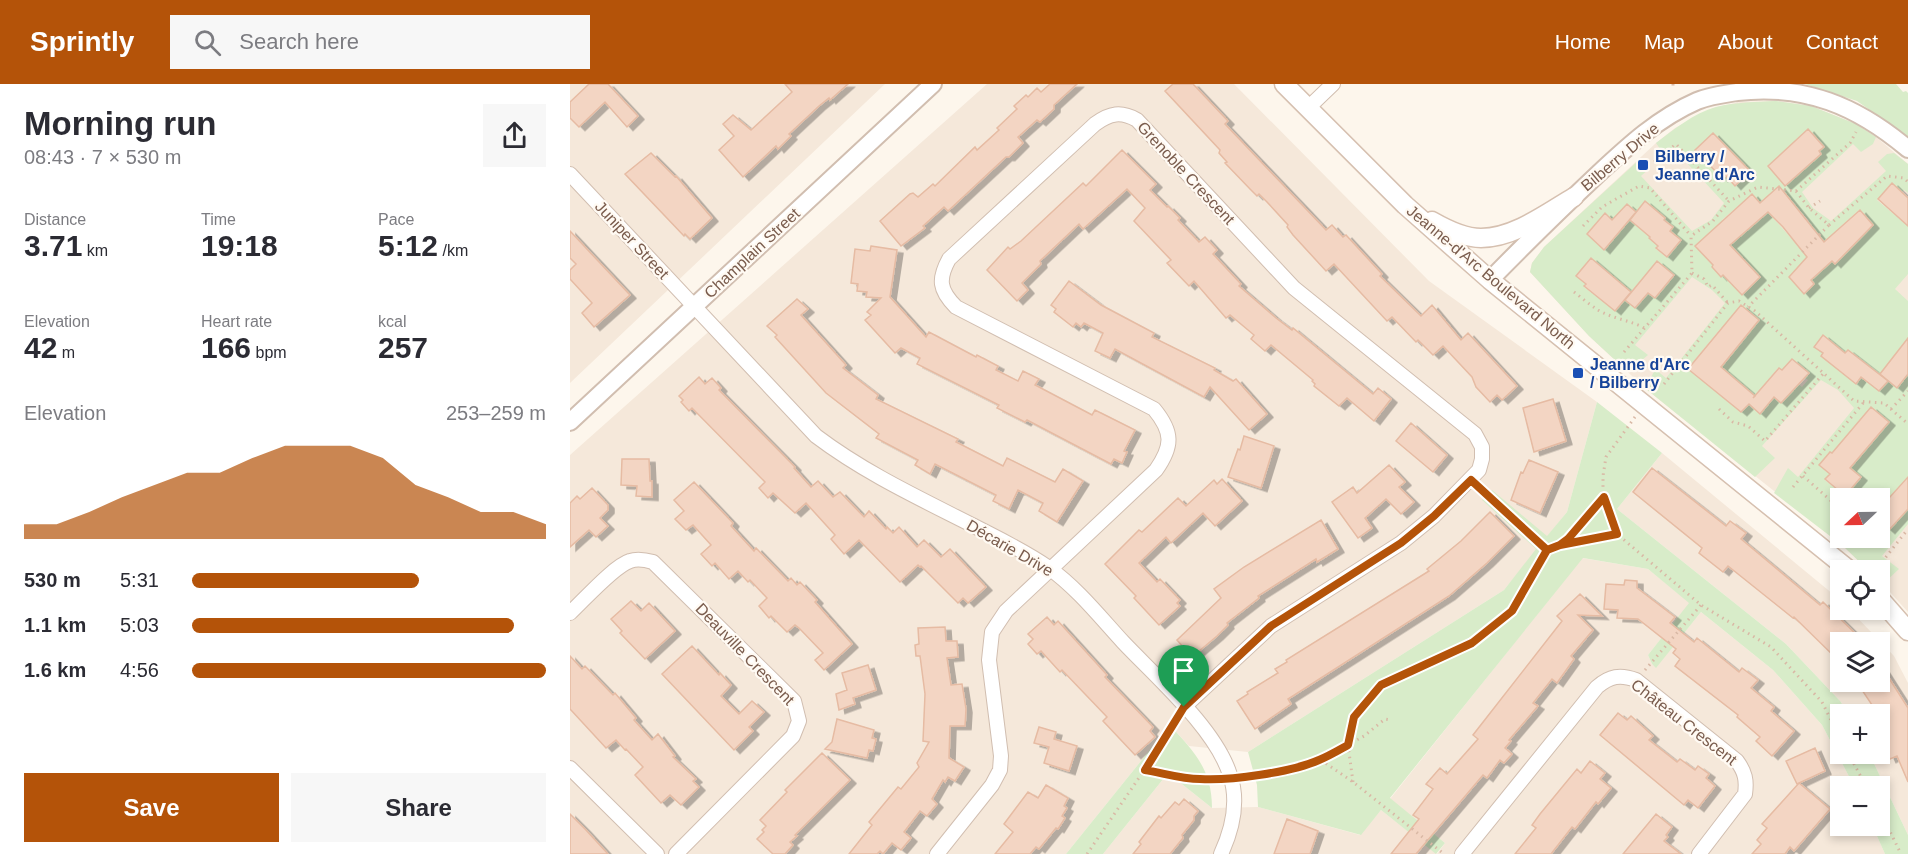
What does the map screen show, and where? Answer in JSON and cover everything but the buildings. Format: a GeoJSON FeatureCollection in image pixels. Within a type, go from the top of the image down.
{"type":"FeatureCollection","features":[{"type":"Feature","properties":{"kind":"main road","name":"Jeanne-d'Arc Boulevard North"},"geometry":{"type":"LineString","coordinates":[[1284,84],[1405,205],[1490,280],[1837,560]]}},
{"type":"Feature","properties":{"kind":"main road"},"geometry":{"type":"LineString","coordinates":[[1405,205],[1458,233],[1479,238],[1509,233],[1574,197]]}},
{"type":"Feature","properties":{"kind":"main road"},"geometry":{"type":"LineString","coordinates":[[1890,610],[1908,631]]}},
{"type":"Feature","properties":{"kind":"street","name":"Champlain Street"},"geometry":{"type":"LineString","coordinates":[[570,422],[933,84]]}},
{"type":"Feature","properties":{"kind":"street"},"geometry":{"type":"LineString","coordinates":[[1308,108],[1333,84]]}},
{"type":"Feature","properties":{"kind":"street","name":"Bilberry Drive"},"geometry":{"type":"LineString","coordinates":[[1490,280],[1633,141],[1715,90],[1796,92],[1831,101],[1864,116],[1908,149]]}},
{"type":"Feature","properties":{"kind":"street","name":"Grenoble Crescent"},"geometry":{"type":"LineString","coordinates":[[937,854],[992,785],[1000,770],[1001,756],[989,660],[992,632],[1006,611],[1156,470],[1165,457],[1169,441],[1165,423],[1154,409],[956,307],[947,298],[942,287],[942,272],[949,259],[1095,124],[1104,117],[1116,113],[1137,120],[1278,272],[1310,302],[1475,434],[1482,447],[1479,470],[1434,516],[1401,543],[1271,626],[1184,707]]}},
{"type":"Feature","properties":{"kind":"street","name":"Juniper Street"},"geometry":{"type":"LineString","coordinates":[[570,174],[694,307]]}},
{"type":"Feature","properties":{"kind":"street","name":"Décarie Drive"},"geometry":{"type":"LineString","coordinates":[[694,307],[790,410],[816,436],[844,457],[874,475],[1018,549],[1050,569],[1079,595],[1184,707],[1208,734],[1224,758],[1232,778],[1234,798],[1233,820],[1228,840],[1221,854]]}},
{"type":"Feature","properties":{"kind":"street","name":"Deauville Crescent"},"geometry":{"type":"LineString","coordinates":[[570,613],[620,567],[630,561],[643,559],[653,562],[795,701],[799,721],[792,736],[676,854]]}},
{"type":"Feature","properties":{"kind":"street","name":"Château Crescent"},"geometry":{"type":"LineString","coordinates":[[1462,854],[1597,687],[1605,680],[1617,675],[1636,680],[1737,761],[1744,771],[1747,783],[1745,794],[1699,854]]}},
{"type":"Feature","properties":{"kind":"street"},"geometry":{"type":"LineString","coordinates":[[570,768],[657,854]]}},
{"type":"Feature","properties":{"kind":"path"},"geometry":{"type":"LineString","coordinates":[[1672,84],[1673,89]]}},
{"type":"Feature","properties":{"kind":"path"},"geometry":{"type":"LineString","coordinates":[[1796,191],[1850,143],[1864,116]]}},
{"type":"Feature","properties":{"kind":"path"},"geometry":{"type":"LineString","coordinates":[[1654,162],[1676,144],[1729,201]]}},
{"type":"Feature","properties":{"kind":"path"},"geometry":{"type":"LineString","coordinates":[[1748,307],[1829,225],[1887,176],[1904,178],[1908,182]]}},
{"type":"Feature","properties":{"kind":"path"},"geometry":{"type":"LineString","coordinates":[[1583,226],[1602,207],[1639,186],[1650,188],[1691,236],[1692,273],[1624,352]]}},
{"type":"Feature","properties":{"kind":"path"},"geometry":{"type":"LineString","coordinates":[[1691,236],[1713,221],[1729,201],[1758,187],[1796,191],[1809,208],[1829,225]]}},
{"type":"Feature","properties":{"kind":"path"},"geometry":{"type":"LineString","coordinates":[[1809,208],[1820,201]]}},
{"type":"Feature","properties":{"kind":"path"},"geometry":{"type":"LineString","coordinates":[[1692,273],[1704,279],[1708,287],[1712,285],[1728,303]]}},
{"type":"Feature","properties":{"kind":"path"},"geometry":{"type":"LineString","coordinates":[[1575,292],[1598,310],[1644,328]]}},
{"type":"Feature","properties":{"kind":"path"},"geometry":{"type":"LineString","coordinates":[[1664,384],[1728,303],[1739,301],[1755,311],[1822,375],[1854,401],[1884,403],[1908,424]]}},
{"type":"Feature","properties":{"kind":"path"},"geometry":{"type":"LineString","coordinates":[[1719,409],[1733,422],[1748,426],[1765,441],[1822,375]]}},
{"type":"Feature","properties":{"kind":"path"},"geometry":{"type":"LineString","coordinates":[[1891,409],[1908,391]]}},
{"type":"Feature","properties":{"kind":"path"},"geometry":{"type":"LineString","coordinates":[[1793,487],[1864,402]]}},
{"type":"Feature","properties":{"kind":"path"},"geometry":{"type":"LineString","coordinates":[[1643,403],[1606,457],[1603,476],[1604,497],[1617,534],[1701,605],[1771,647],[1822,702],[1830,718]]}},
{"type":"Feature","properties":{"kind":"path"},"geometry":{"type":"LineString","coordinates":[[1803,476],[1830,500]]}},
{"type":"Feature","properties":{"kind":"path"},"geometry":{"type":"LineString","coordinates":[[1471,480],[1547,550]]}},
{"type":"Feature","properties":{"kind":"path"},"geometry":{"type":"LineString","coordinates":[[1560,545],[1604,497]]}},
{"type":"Feature","properties":{"kind":"path"},"geometry":{"type":"LineString","coordinates":[[1884,560],[1908,529]]}},
{"type":"Feature","properties":{"kind":"path"},"geometry":{"type":"LineString","coordinates":[[1353,782],[1348,745],[1354,717],[1381,685],[1472,643],[1512,611],[1547,550],[1560,545],[1617,534]]}},
{"type":"Feature","properties":{"kind":"path"},"geometry":{"type":"LineString","coordinates":[[1636,680],[1701,605]]}},
{"type":"Feature","properties":{"kind":"path"},"geometry":{"type":"LineString","coordinates":[[1087,854],[1145,770],[1184,707]]}},
{"type":"Feature","properties":{"kind":"path"},"geometry":{"type":"LineString","coordinates":[[1145,770],[1197,779],[1232,778],[1306,765],[1321,760],[1364,736],[1385,719],[1391,720]]}},
{"type":"Feature","properties":{"kind":"path"},"geometry":{"type":"LineString","coordinates":[[1321,760],[1353,782],[1444,854]]}},
{"type":"Feature","properties":{"kind":"path"},"geometry":{"type":"LineString","coordinates":[[1890,831],[1901,854]]}},
{"type":"Feature","properties":{"kind":"shaded area"},"geometry":{"type":"Polygon","coordinates":[[[570,84],[885,84],[570,383],[570,84]]]}},
{"type":"Feature","properties":{"kind":"shaded area"},"geometry":{"type":"Polygon","coordinates":[[[987,84],[1234,84],[1429,281],[1597,402],[1567,512],[1504,590],[1248,752],[1189,746],[1170,725],[1066,854],[570,854],[570,455],[987,84]]]}},
{"type":"Feature","properties":{"kind":"shaded area"},"geometry":{"type":"Polygon","coordinates":[[[1776,101],[1811,106],[1856,124],[1876,137],[1908,164],[1908,612],[1890,592],[1890,560],[1858,560],[1845,548],[1890,548],[1890,488],[1830,488],[1830,536],[1646,389],[1589,336],[1530,272],[1532,263],[1544,247],[1656,143],[1675,128],[1713,108],[1740,102],[1776,101]]]}},
{"type":"Feature","properties":{"kind":"shaded area"},"geometry":{"type":"Polygon","coordinates":[[[1662,453],[1830,592],[1830,620],[1860,620],[1871,632],[1830,632],[1830,690],[1786,644],[1617,509],[1662,453]]]}},
{"type":"Feature","properties":{"kind":"shaded area"},"geometry":{"type":"Polygon","coordinates":[[[1582,558],[1648,569],[1690,603],[1648,655],[1656,667],[1701,612],[1773,670],[1822,725],[1830,740],[1830,764],[1842,764],[1849,776],[1830,776],[1830,836],[1877,836],[1885,854],[1437,854],[1445,843],[1390,799],[1582,558]]]}},
{"type":"Feature","properties":{"kind":"shaded area"},"geometry":{"type":"Polygon","coordinates":[[[1890,652],[1894,656],[1908,683],[1908,835],[1890,797],[1890,776],[1880,776],[1874,764],[1890,764],[1890,704],[1842,704],[1832,692],[1890,692],[1890,652]]]}},
{"type":"Feature","properties":{"kind":"shaded area"},"geometry":{"type":"Polygon","coordinates":[[[1168,773],[1212,808],[1258,807],[1360,835],[1381,810],[1437,854],[1103,854],[1168,773]]]}},
{"type":"Feature","properties":{"kind":"green space"},"geometry":{"type":"Polygon","coordinates":[[[1805,84],[1896,84],[1903,92],[1908,93],[1908,137],[1857,101],[1805,84]]]}},
{"type":"Feature","properties":{"kind":"green space"},"geometry":{"type":"Polygon","coordinates":[[[1776,101],[1811,106],[1856,124],[1876,137],[1873,144],[1861,152],[1853,144],[1802,192],[1813,208],[1831,221],[1886,171],[1878,162],[1887,154],[1894,153],[1908,164],[1908,193],[1904,190],[1902,192],[1892,183],[1877,200],[1908,226],[1908,274],[1895,289],[1908,301],[1908,338],[1880,374],[1848,350],[1834,366],[1856,383],[1861,377],[1879,391],[1888,380],[1908,373],[1908,477],[1890,497],[1890,488],[1851,488],[1860,477],[1831,452],[1819,465],[1830,474],[1825,480],[1835,488],[1830,488],[1830,536],[1774,493],[1788,468],[1798,477],[1854,408],[1838,390],[1821,380],[1762,446],[1775,458],[1755,477],[1646,389],[1655,369],[1666,378],[1725,303],[1712,290],[1692,277],[1635,345],[1648,355],[1628,372],[1589,336],[1530,272],[1532,263],[1544,247],[1640,159],[1650,168],[1641,176],[1692,231],[1711,220],[1724,203],[1674,149],[1665,156],[1656,143],[1700,113],[1716,107],[1746,102],[1776,101]],[[1808,130],[1768,166],[1784,184],[1821,154],[1819,151],[1824,147],[1808,130]],[[1713,133],[1695,150],[1722,178],[1725,175],[1735,186],[1750,171],[1713,133]],[[1752,194],[1722,220],[1738,238],[1758,221],[1752,194]],[[1790,200],[1760,203],[1799,247],[1816,232],[1809,221],[1790,200]],[[1627,204],[1612,220],[1605,214],[1587,234],[1604,250],[1636,212],[1627,204]],[[1859,210],[1840,227],[1843,230],[1819,247],[1789,277],[1804,293],[1814,284],[1811,280],[1832,261],[1835,263],[1873,225],[1859,210]],[[1664,220],[1649,238],[1658,246],[1656,249],[1666,257],[1681,240],[1670,231],[1673,227],[1664,220]],[[1710,232],[1696,246],[1713,265],[1712,267],[1743,294],[1760,277],[1741,257],[1737,261],[1710,232]],[[1590,259],[1576,276],[1586,284],[1584,287],[1593,294],[1598,289],[1615,311],[1625,299],[1635,308],[1648,293],[1655,298],[1674,275],[1657,261],[1630,293],[1590,259]],[[1742,307],[1688,368],[1708,384],[1759,320],[1742,307]],[[1792,359],[1782,370],[1778,368],[1755,396],[1721,395],[1741,412],[1748,404],[1760,413],[1774,397],[1781,403],[1797,383],[1802,387],[1808,380],[1805,378],[1809,373],[1792,359]]]}},
{"type":"Feature","properties":{"kind":"green space"},"geometry":{"type":"Polygon","coordinates":[[[1597,402],[1662,453],[1617,509],[1786,644],[1841,702],[1842,704],[1830,704],[1830,740],[1822,725],[1773,670],[1701,612],[1656,668],[1648,655],[1689,603],[1648,569],[1583,558],[1390,798],[1445,843],[1436,854],[1381,810],[1361,835],[1258,807],[1257,785],[1248,752],[1504,590],[1536,549],[1482,500],[1492,490],[1547,536],[1567,512],[1597,402]]]}},
{"type":"Feature","properties":{"kind":"green space"},"geometry":{"type":"Polygon","coordinates":[[[1908,509],[1908,524],[1890,546],[1890,529],[1908,509]]]}},
{"type":"Feature","properties":{"kind":"green space"},"geometry":{"type":"Polygon","coordinates":[[[1845,548],[1888,548],[1882,556],[1887,560],[1858,560],[1845,548]]]}},
{"type":"Feature","properties":{"kind":"green space"},"geometry":{"type":"Polygon","coordinates":[[[1890,562],[1899,569],[1890,577],[1890,562]]]}},
{"type":"Feature","properties":{"kind":"green space"},"geometry":{"type":"Polygon","coordinates":[[[1170,725],[1200,762],[1209,782],[1212,808],[1168,773],[1103,854],[1066,854],[1170,725]]]}},
{"type":"Feature","properties":{"kind":"green space"},"geometry":{"type":"Polygon","coordinates":[[[1842,764],[1874,764],[1880,776],[1849,776],[1842,764]]]}},
{"type":"Feature","properties":{"kind":"green space"},"geometry":{"type":"Polygon","coordinates":[[[1890,797],[1908,835],[1908,854],[1885,854],[1877,836],[1890,836],[1890,797]]]}},
{"type":"Feature","properties":{"kind":"place","name":"Bilberry / Jeanne d'Arc"},"geometry":{"type":"Point","coordinates":[1643,165]}},
{"type":"Feature","properties":{"kind":"place","name":"Jeanne d'Arc / Bilberry"},"geometry":{"type":"Point","coordinates":[1578,373]}},
{"type":"Feature","properties":{"kind":"route"},"geometry":{"type":"LineString","coordinates":[[1184,707],[1145,770],[1197,779],[1232,778],[1306,765],[1321,760],[1348,745],[1354,717],[1381,685],[1472,643],[1512,611],[1547,550],[1568,539],[1604,497],[1617,534],[1560,545],[1547,550],[1471,480],[1434,516],[1401,543],[1271,626],[1184,707]]}}]}
